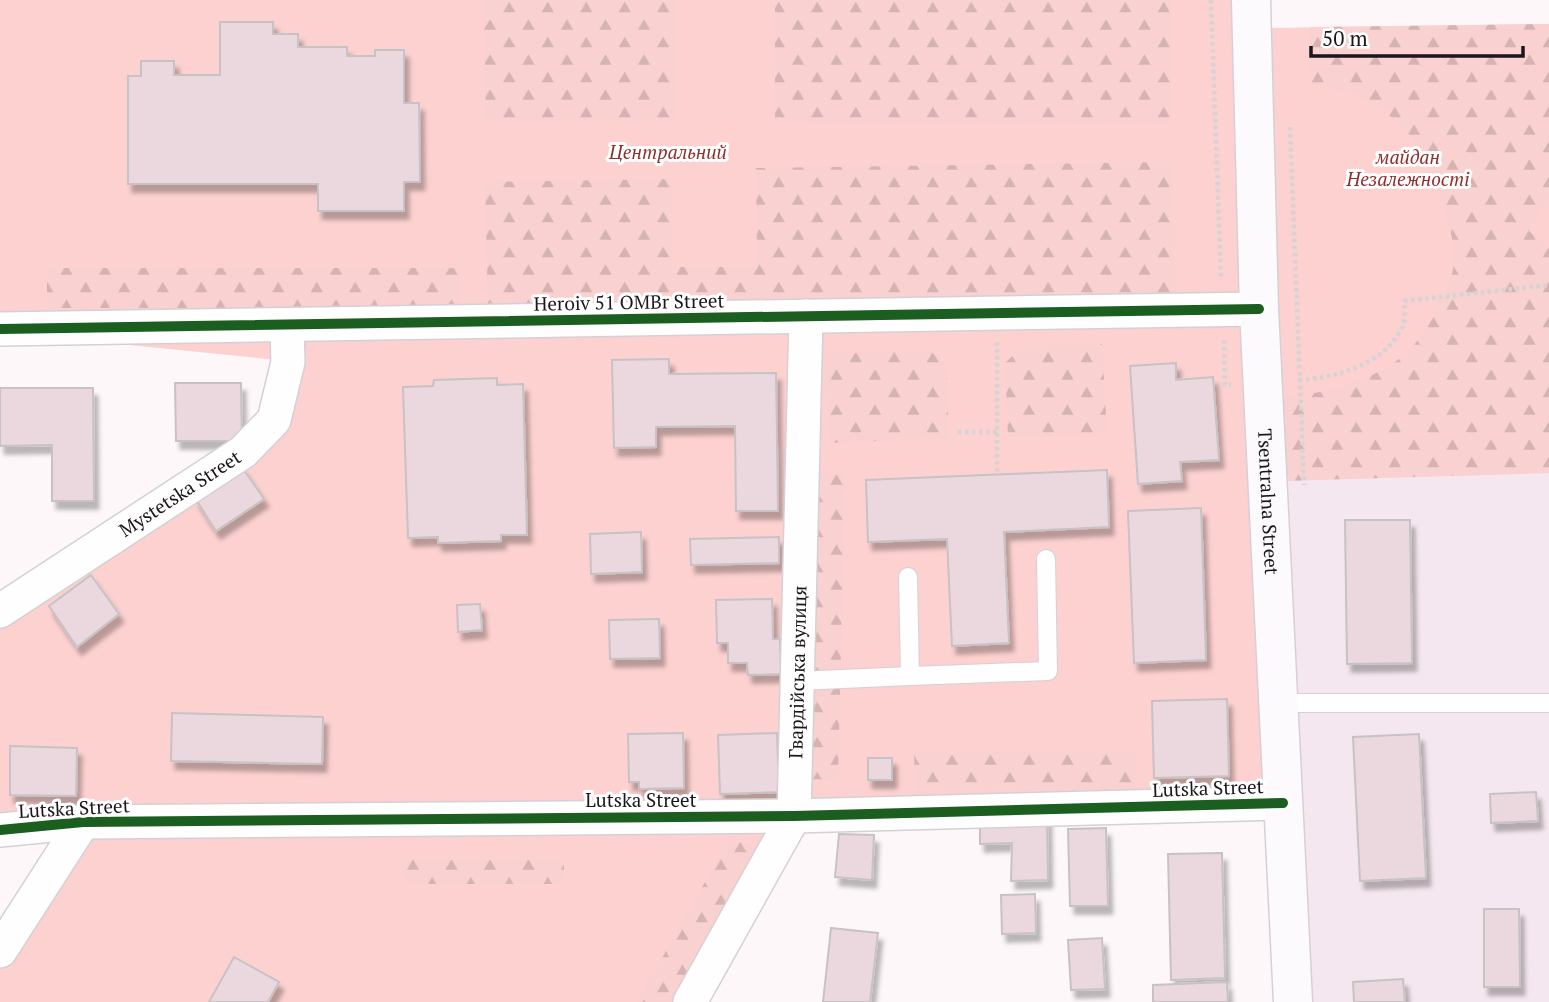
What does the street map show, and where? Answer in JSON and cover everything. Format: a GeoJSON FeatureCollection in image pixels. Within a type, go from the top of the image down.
{"type":"FeatureCollection","features":[{"type":"Feature","properties":{"kind":"main road","name":"Tsentralna Street"},"geometry":{"type":"LineString","coordinates":[[1251,0],[1241,308],[1263,383],[1293,1002]]}},
{"type":"Feature","properties":{"kind":"street","name":"Heroiv 51 OMBr Street"},"geometry":{"type":"LineString","coordinates":[[0,329],[1241,308]]}},
{"type":"Feature","properties":{"kind":"street","name":"Гвардійська вулиця"},"geometry":{"type":"LineString","coordinates":[[690,1002],[794,816],[806,316]]}},
{"type":"Feature","properties":{"kind":"street","name":"Mystetska Street"},"geometry":{"type":"LineString","coordinates":[[0,611],[243,452],[274,421],[288,362],[287,326]]}},
{"type":"Feature","properties":{"kind":"street","name":"Lutska Street"},"geometry":{"type":"LineString","coordinates":[[0,830],[83,822],[794,816],[1283,803]]}},
{"type":"Feature","properties":{"kind":"street"},"geometry":{"type":"LineString","coordinates":[[0,951],[83,822]]}},
{"type":"Feature","properties":{"kind":"lane"},"geometry":{"type":"LineString","coordinates":[[797,681],[1048,671],[1046,559]]}},
{"type":"Feature","properties":{"kind":"lane"},"geometry":{"type":"LineString","coordinates":[[908,577],[910,676]]}},
{"type":"Feature","properties":{"kind":"lane"},"geometry":{"type":"LineString","coordinates":[[1280,703],[1549,704]]}},
{"type":"Feature","properties":{"kind":"path"},"geometry":{"type":"LineString","coordinates":[[1211,0],[1241,308],[1225,385],[1331,378],[1383,354],[1403,326],[1405,301],[1549,285]]}},
{"type":"Feature","properties":{"kind":"path"},"geometry":{"type":"LineString","coordinates":[[1290,122],[1304,488]]}},
{"type":"Feature","properties":{"kind":"path"},"geometry":{"type":"LineString","coordinates":[[997,312],[997,474]]}},
{"type":"Feature","properties":{"kind":"path"},"geometry":{"type":"LineString","coordinates":[[958,432],[997,432]]}},
{"type":"Feature","properties":{"kind":"shaded area"},"geometry":{"type":"Polygon","coordinates":[[[1549,473],[1549,1002],[1303,1002],[1282,481],[1549,473]]]}},
{"type":"Feature","properties":{"kind":"green space","name":"Центральний"},"geometry":{"type":"Polygon","coordinates":[[[0,0],[1239,0],[1273,803],[794,816],[690,1002],[0,1002],[0,951],[82,823],[0,830],[0,611],[243,452],[287,361],[0,332],[0,0]]]}},
{"type":"Feature","properties":{"kind":"green space"},"geometry":{"type":"Polygon","coordinates":[[[483,0],[675,0],[676,118],[486,121],[483,0]]]}},
{"type":"Feature","properties":{"kind":"green space"},"geometry":{"type":"Polygon","coordinates":[[[775,0],[1171,0],[1171,124],[775,122],[775,0]]]}},
{"type":"Feature","properties":{"kind":"green space","name":"майдан Незалежності"},"geometry":{"type":"Polygon","coordinates":[[[1549,24],[1549,473],[1282,481],[1263,28],[1549,24]]]}},
{"type":"Feature","properties":{"kind":"green space","name":"майдан Незалежності"},"geometry":{"type":"Polygon","coordinates":[[[1549,24],[1549,198],[1529,231],[1549,249],[1549,473],[1282,481],[1278,400],[1359,381],[1403,356],[1420,338],[1436,313],[1448,287],[1454,264],[1454,250],[1446,214],[1431,174],[1414,141],[1395,120],[1373,105],[1350,94],[1311,83],[1310,27],[1549,24]]]}},
{"type":"Feature","properties":{"kind":"green space"},"geometry":{"type":"Polygon","coordinates":[[[1173,162],[1176,296],[488,306],[485,182],[671,179],[673,267],[757,267],[756,168],[1173,162]]]}},
{"type":"Feature","properties":{"kind":"green space"},"geometry":{"type":"Polygon","coordinates":[[[47,268],[459,268],[459,308],[47,308],[47,268]]]}},
{"type":"Feature","properties":{"kind":"green space"},"geometry":{"type":"Polygon","coordinates":[[[1102,344],[1107,433],[1008,437],[1005,363],[1022,347],[1102,344]]]}},
{"type":"Feature","properties":{"kind":"green space"},"geometry":{"type":"Polygon","coordinates":[[[929,350],[946,364],[949,438],[828,443],[824,354],[929,350]]]}},
{"type":"Feature","properties":{"kind":"green space"},"geometry":{"type":"Polygon","coordinates":[[[817,472],[845,473],[838,780],[810,779],[817,472]]]}},
{"type":"Feature","properties":{"kind":"green space"},"geometry":{"type":"Polygon","coordinates":[[[914,750],[1135,750],[1135,790],[915,790],[914,750]]]}},
{"type":"Feature","properties":{"kind":"green space"},"geometry":{"type":"Polygon","coordinates":[[[730,838],[763,852],[677,1002],[637,1002],[730,838]]]}},
{"type":"Feature","properties":{"kind":"green space"},"geometry":{"type":"Polygon","coordinates":[[[404,860],[564,860],[564,884],[404,884],[404,860]]]}},
{"type":"Feature","properties":{"kind":"building"},"geometry":{"type":"Polygon","coordinates":[[[220,22],[273,22],[273,34],[298,34],[298,47],[347,47],[347,56],[375,56],[375,50],[404,50],[404,103],[419,103],[420,182],[404,182],[404,211],[318,211],[318,184],[128,184],[128,76],[141,76],[141,61],[174,61],[174,75],[220,75],[220,22]]]}},
{"type":"Feature","properties":{"kind":"building"},"geometry":{"type":"Polygon","coordinates":[[[669,359],[669,374],[776,373],[778,511],[736,511],[735,426],[656,427],[656,447],[614,448],[612,360],[669,359]]]}},
{"type":"Feature","properties":{"kind":"building"},"geometry":{"type":"Polygon","coordinates":[[[1176,363],[1176,380],[1213,377],[1219,460],[1180,462],[1182,481],[1138,484],[1130,366],[1176,363]]]}},
{"type":"Feature","properties":{"kind":"building"},"geometry":{"type":"Polygon","coordinates":[[[497,378],[497,385],[523,384],[527,535],[501,535],[501,541],[438,543],[438,537],[408,538],[403,387],[433,386],[434,380],[497,378]]]}},
{"type":"Feature","properties":{"kind":"building"},"geometry":{"type":"Polygon","coordinates":[[[175,383],[241,383],[242,441],[176,441],[175,383]]]}},
{"type":"Feature","properties":{"kind":"building"},"geometry":{"type":"Polygon","coordinates":[[[0,388],[93,388],[94,501],[52,501],[52,445],[0,446],[0,388]]]}},
{"type":"Feature","properties":{"kind":"building"},"geometry":{"type":"Polygon","coordinates":[[[242,467],[264,499],[216,531],[195,498],[242,467]]]}},
{"type":"Feature","properties":{"kind":"building"},"geometry":{"type":"Polygon","coordinates":[[[1107,470],[1109,527],[1004,532],[1009,643],[952,646],[947,539],[868,542],[866,480],[1107,470]]]}},
{"type":"Feature","properties":{"kind":"building"},"geometry":{"type":"Polygon","coordinates":[[[1201,508],[1206,660],[1134,663],[1128,511],[1201,508]]]}},
{"type":"Feature","properties":{"kind":"building"},"geometry":{"type":"Polygon","coordinates":[[[1345,520],[1410,520],[1412,663],[1347,664],[1345,520]]]}},
{"type":"Feature","properties":{"kind":"building"},"geometry":{"type":"Polygon","coordinates":[[[641,532],[642,572],[591,574],[590,534],[641,532]]]}},
{"type":"Feature","properties":{"kind":"building"},"geometry":{"type":"Polygon","coordinates":[[[779,537],[779,563],[691,565],[690,539],[779,537]]]}},
{"type":"Feature","properties":{"kind":"building"},"geometry":{"type":"Polygon","coordinates":[[[91,575],[119,614],[77,647],[49,606],[91,575]]]}},
{"type":"Feature","properties":{"kind":"building"},"geometry":{"type":"Polygon","coordinates":[[[772,599],[773,639],[780,639],[781,674],[748,675],[747,663],[728,663],[728,643],[717,643],[716,600],[772,599]]]}},
{"type":"Feature","properties":{"kind":"building"},"geometry":{"type":"Polygon","coordinates":[[[480,604],[482,630],[458,632],[457,605],[480,604]]]}},
{"type":"Feature","properties":{"kind":"building"},"geometry":{"type":"Polygon","coordinates":[[[659,619],[660,658],[610,659],[609,620],[659,619]]]}},
{"type":"Feature","properties":{"kind":"building"},"geometry":{"type":"Polygon","coordinates":[[[1227,699],[1229,776],[1154,778],[1152,701],[1227,699]]]}},
{"type":"Feature","properties":{"kind":"building"},"geometry":{"type":"Polygon","coordinates":[[[172,713],[323,717],[322,764],[171,761],[172,713]]]}},
{"type":"Feature","properties":{"kind":"building"},"geometry":{"type":"Polygon","coordinates":[[[683,733],[684,788],[639,789],[639,782],[629,782],[628,734],[683,733]]]}},
{"type":"Feature","properties":{"kind":"building"},"geometry":{"type":"Polygon","coordinates":[[[777,733],[779,792],[720,794],[718,735],[777,733]]]}},
{"type":"Feature","properties":{"kind":"building"},"geometry":{"type":"Polygon","coordinates":[[[1419,734],[1426,878],[1360,881],[1353,737],[1419,734]]]}},
{"type":"Feature","properties":{"kind":"building"},"geometry":{"type":"Polygon","coordinates":[[[10,746],[77,748],[76,796],[10,795],[10,746]]]}},
{"type":"Feature","properties":{"kind":"building"},"geometry":{"type":"Polygon","coordinates":[[[868,758],[892,758],[892,780],[868,780],[868,758]]]}},
{"type":"Feature","properties":{"kind":"building"},"geometry":{"type":"Polygon","coordinates":[[[1536,792],[1538,821],[1491,823],[1490,794],[1536,792]]]}},
{"type":"Feature","properties":{"kind":"building"},"geometry":{"type":"Polygon","coordinates":[[[980,816],[1047,816],[1048,880],[1011,881],[1012,843],[980,844],[980,816]]]}},
{"type":"Feature","properties":{"kind":"building"},"geometry":{"type":"Polygon","coordinates":[[[1106,828],[1108,906],[1070,906],[1068,829],[1106,828]]]}},
{"type":"Feature","properties":{"kind":"building"},"geometry":{"type":"Polygon","coordinates":[[[839,834],[874,835],[872,880],[835,877],[839,834]]]}},
{"type":"Feature","properties":{"kind":"building"},"geometry":{"type":"Polygon","coordinates":[[[1222,853],[1225,978],[1171,980],[1168,854],[1222,853]]]}},
{"type":"Feature","properties":{"kind":"building"},"geometry":{"type":"Polygon","coordinates":[[[1035,894],[1036,933],[1002,934],[1001,895],[1035,894]]]}},
{"type":"Feature","properties":{"kind":"building"},"geometry":{"type":"Polygon","coordinates":[[[1484,909],[1519,909],[1520,987],[1484,987],[1484,909]]]}},
{"type":"Feature","properties":{"kind":"building"},"geometry":{"type":"Polygon","coordinates":[[[831,928],[878,933],[870,1002],[823,1002],[831,928]]]}},
{"type":"Feature","properties":{"kind":"building"},"geometry":{"type":"Polygon","coordinates":[[[1102,938],[1105,989],[1071,990],[1068,940],[1102,938]]]}},
{"type":"Feature","properties":{"kind":"building"},"geometry":{"type":"Polygon","coordinates":[[[234,957],[279,982],[268,1002],[209,1002],[234,957]]]}},
{"type":"Feature","properties":{"kind":"building"},"geometry":{"type":"Polygon","coordinates":[[[1403,979],[1405,1002],[1354,1002],[1353,982],[1403,979]]]}},
{"type":"Feature","properties":{"kind":"building"},"geometry":{"type":"Polygon","coordinates":[[[1227,982],[1228,1002],[1153,1002],[1153,985],[1227,982]]]}},
{"type":"Feature","properties":{"kind":"cycle path"},"geometry":{"type":"LineString","coordinates":[[0,329],[1259,309]]}},
{"type":"Feature","properties":{"kind":"cycle path"},"geometry":{"type":"LineString","coordinates":[[0,830],[83,822],[794,816],[1283,803]]}}]}
